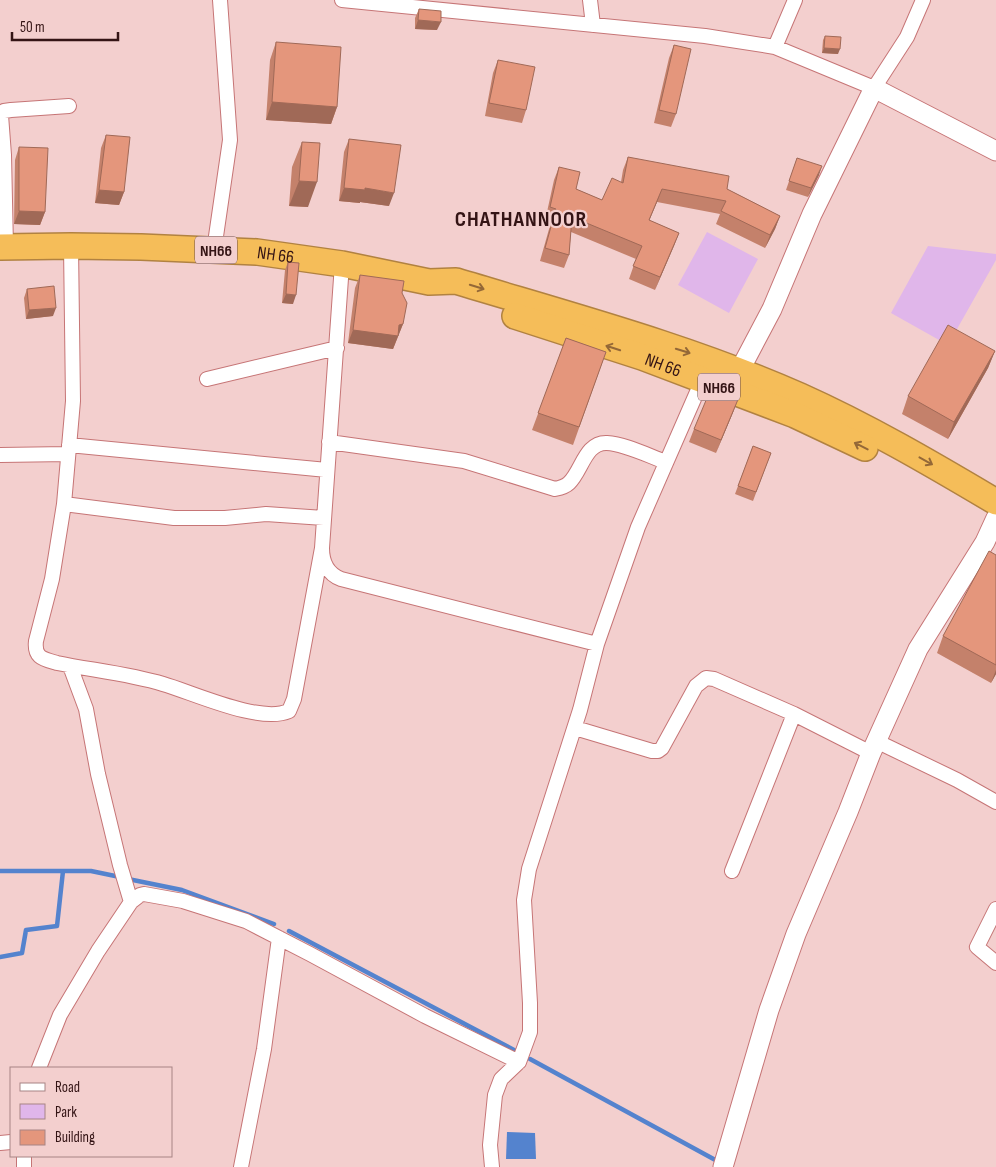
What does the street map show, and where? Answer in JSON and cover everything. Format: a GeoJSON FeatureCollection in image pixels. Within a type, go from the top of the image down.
{"type":"FeatureCollection","features":[{"type":"Feature","properties":{"kind":"highway","name":"NH 66"},"geometry":{"type":"LineString","coordinates":[[3,247],[71,246],[256,252],[342,264],[430,282],[450,296],[642,358],[706,371],[734,381],[795,415],[850,440],[996,515]]}},
{"type":"Feature","properties":{"kind":"street"},"geometry":{"type":"LineString","coordinates":[[214,250],[230,140],[220,0]]}},
{"type":"Feature","properties":{"kind":"street"},"geometry":{"type":"LineString","coordinates":[[342,0],[705,36],[775,47],[874,88],[996,151]]}},
{"type":"Feature","properties":{"kind":"street"},"geometry":{"type":"LineString","coordinates":[[590,0],[593,25]]}},
{"type":"Feature","properties":{"kind":"street"},"geometry":{"type":"LineString","coordinates":[[775,47],[795,0]]}},
{"type":"Feature","properties":{"kind":"street"},"geometry":{"type":"LineString","coordinates":[[734,381],[772,309],[812,214],[874,88],[907,37],[923,0]]}},
{"type":"Feature","properties":{"kind":"street"},"geometry":{"type":"LineString","coordinates":[[3,247],[0,115],[4,111],[70,106]]}},
{"type":"Feature","properties":{"kind":"street"},"geometry":{"type":"LineString","coordinates":[[71,246],[73,401],[64,504],[52,579],[35,650],[38,656],[45,660],[162,684],[245,710],[269,715],[280,715],[289,711],[294,699],[322,548],[342,264]]}},
{"type":"Feature","properties":{"kind":"street"},"geometry":{"type":"LineString","coordinates":[[207,379],[337,348]]}},
{"type":"Feature","properties":{"kind":"street"},"geometry":{"type":"LineString","coordinates":[[492,1167],[490,1145],[495,1095],[501,1079],[520,1062],[530,1032],[524,912],[526,878],[574,728],[597,644],[638,527],[706,371]]}},
{"type":"Feature","properties":{"kind":"street"},"geometry":{"type":"LineString","coordinates":[[329,442],[464,461],[554,489],[563,487],[570,482],[589,452],[600,444],[616,445],[666,462]]}},
{"type":"Feature","properties":{"kind":"street"},"geometry":{"type":"LineString","coordinates":[[0,454],[68,450],[327,470]]}},
{"type":"Feature","properties":{"kind":"street"},"geometry":{"type":"LineString","coordinates":[[64,504],[174,518],[225,518],[266,514],[324,518]]}},
{"type":"Feature","properties":{"kind":"street"},"geometry":{"type":"LineString","coordinates":[[723,1167],[768,1010],[796,934],[848,812],[873,747],[918,649],[985,542],[996,515]]}},
{"type":"Feature","properties":{"kind":"street"},"geometry":{"type":"LineString","coordinates":[[322,548],[323,558],[329,570],[341,579],[597,644]]}},
{"type":"Feature","properties":{"kind":"street"},"geometry":{"type":"LineString","coordinates":[[70,666],[86,709],[100,783],[120,865],[132,902]]}},
{"type":"Feature","properties":{"kind":"street"},"geometry":{"type":"LineString","coordinates":[[574,728],[652,751],[658,751],[662,748],[696,686],[706,678],[714,679],[873,747],[957,780],[996,802]]}},
{"type":"Feature","properties":{"kind":"street"},"geometry":{"type":"LineString","coordinates":[[732,871],[794,714]]}},
{"type":"Feature","properties":{"kind":"street"},"geometry":{"type":"LineString","coordinates":[[39,1067],[60,1015],[98,951],[132,902],[144,894],[184,901],[246,921],[426,1016],[520,1062]]}},
{"type":"Feature","properties":{"kind":"street"},"geometry":{"type":"LineString","coordinates":[[996,909],[977,948],[996,963]]}},
{"type":"Feature","properties":{"kind":"street"},"geometry":{"type":"LineString","coordinates":[[241,1167],[264,1049],[279,938]]}},
{"type":"Feature","properties":{"kind":"green space"},"geometry":{"type":"Polygon","coordinates":[[[707,232],[758,259],[729,313],[678,285],[707,232]]]}},
{"type":"Feature","properties":{"kind":"green space"},"geometry":{"type":"Polygon","coordinates":[[[928,246],[996,254],[996,260],[948,345],[891,313],[928,246]]]}},
{"type":"Feature","properties":{"kind":"water"},"geometry":{"type":"Polygon","coordinates":[[[507,1132],[535,1133],[536,1159],[506,1159],[507,1132]]]}},
{"type":"Feature","properties":{"kind":"building"},"geometry":{"type":"Polygon","coordinates":[[[419,9],[441,11],[441,22],[418,20],[419,9]]]}},
{"type":"Feature","properties":{"kind":"building"},"geometry":{"type":"Polygon","coordinates":[[[825,36],[841,37],[840,49],[824,48],[825,36]]]}},
{"type":"Feature","properties":{"kind":"building"},"geometry":{"type":"Polygon","coordinates":[[[276,42],[341,47],[337,107],[272,102],[276,42]]]}},
{"type":"Feature","properties":{"kind":"building"},"geometry":{"type":"Polygon","coordinates":[[[674,45],[691,49],[676,114],[659,110],[674,45]]]}},
{"type":"Feature","properties":{"kind":"building"},"geometry":{"type":"Polygon","coordinates":[[[498,60],[535,67],[526,110],[489,103],[498,60]]]}},
{"type":"Feature","properties":{"kind":"building"},"geometry":{"type":"Polygon","coordinates":[[[106,135],[130,137],[124,192],[99,190],[106,135]]]}},
{"type":"Feature","properties":{"kind":"building"},"geometry":{"type":"Polygon","coordinates":[[[349,139],[401,145],[394,193],[365,188],[365,190],[344,188],[349,139]]]}},
{"type":"Feature","properties":{"kind":"building"},"geometry":{"type":"Polygon","coordinates":[[[302,142],[320,143],[317,182],[299,181],[302,142]]]}},
{"type":"Feature","properties":{"kind":"building"},"geometry":{"type":"Polygon","coordinates":[[[19,147],[48,148],[45,212],[19,211],[19,147]]]}},
{"type":"Feature","properties":{"kind":"building"},"geometry":{"type":"Polygon","coordinates":[[[628,157],[729,176],[727,189],[780,216],[770,235],[721,211],[726,201],[662,189],[649,220],[679,233],[660,277],[633,266],[642,246],[572,217],[569,255],[545,248],[556,209],[550,207],[559,167],[580,172],[576,189],[602,200],[612,178],[623,183],[628,157]]]}},
{"type":"Feature","properties":{"kind":"building"},"geometry":{"type":"Polygon","coordinates":[[[797,158],[822,166],[811,188],[789,181],[797,158]]]}},
{"type":"Feature","properties":{"kind":"building"},"geometry":{"type":"Polygon","coordinates":[[[288,262],[299,263],[296,295],[286,294],[288,262]]]}},
{"type":"Feature","properties":{"kind":"building"},"geometry":{"type":"Polygon","coordinates":[[[360,275],[404,281],[402,293],[407,303],[403,324],[399,325],[398,336],[353,330],[360,275]]]}},
{"type":"Feature","properties":{"kind":"building"},"geometry":{"type":"Polygon","coordinates":[[[54,286],[56,308],[29,310],[27,289],[54,286]]]}},
{"type":"Feature","properties":{"kind":"building"},"geometry":{"type":"Polygon","coordinates":[[[948,325],[995,351],[954,422],[908,396],[948,325]]]}},
{"type":"Feature","properties":{"kind":"building"},"geometry":{"type":"Polygon","coordinates":[[[566,338],[606,352],[579,427],[538,413],[566,338]]]}},
{"type":"Feature","properties":{"kind":"building"},"geometry":{"type":"Polygon","coordinates":[[[712,386],[739,397],[721,440],[694,429],[712,386]]]}},
{"type":"Feature","properties":{"kind":"building"},"geometry":{"type":"Polygon","coordinates":[[[753,446],[771,453],[756,492],[738,486],[753,446]]]}},
{"type":"Feature","properties":{"kind":"building"},"geometry":{"type":"Polygon","coordinates":[[[989,551],[996,555],[996,665],[943,636],[989,551]]]}},
{"type":"Feature","properties":{"kind":"waterway"},"geometry":{"type":"LineString","coordinates":[[0,871],[91,871],[120,877]]}},
{"type":"Feature","properties":{"kind":"waterway"},"geometry":{"type":"LineString","coordinates":[[0,957],[22,953],[26,930],[57,926],[63,871]]}},
{"type":"Feature","properties":{"kind":"waterway"},"geometry":{"type":"LineString","coordinates":[[128,879],[182,890],[274,924]]}},
{"type":"Feature","properties":{"kind":"waterway"},"geometry":{"type":"LineString","coordinates":[[289,931],[514,1050]]}},
{"type":"Feature","properties":{"kind":"waterway"},"geometry":{"type":"LineString","coordinates":[[530,1059],[719,1162]]}},
{"type":"Feature","properties":{"kind":"district","name":"CHATHANNOOR"},"geometry":{"type":"Point","coordinates":[521,218]}}]}
